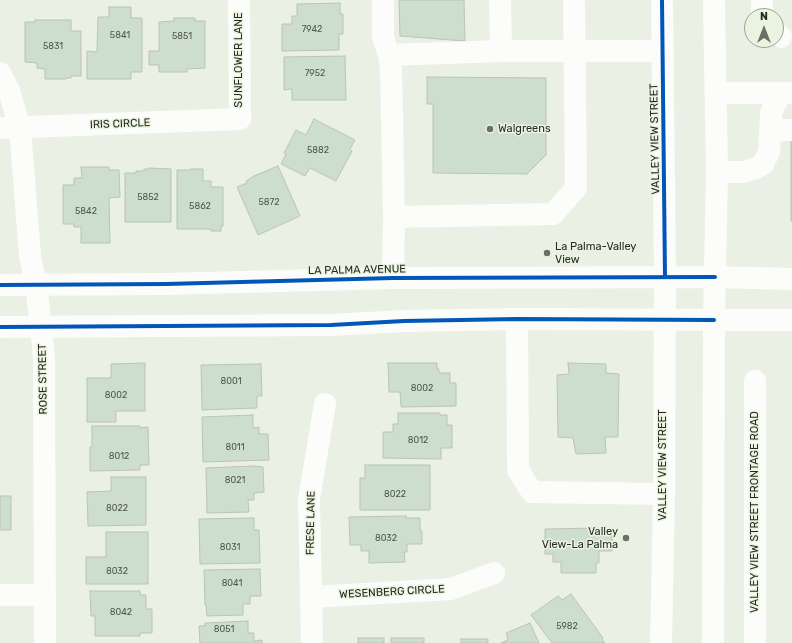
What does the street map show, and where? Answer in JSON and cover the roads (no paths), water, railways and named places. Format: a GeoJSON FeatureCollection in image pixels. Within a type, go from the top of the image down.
{"type":"FeatureCollection","features":[{"type":"Feature","properties":{"kind":"main road","name":"SUNFLOWER LANE"},"geometry":{"type":"LineString","coordinates":[[239,0],[240,120]]}},
{"type":"Feature","properties":{"kind":"main road"},"geometry":{"type":"LineString","coordinates":[[383,0],[383,37],[389,55],[391,68],[394,217],[393,278]]}},
{"type":"Feature","properties":{"kind":"main road"},"geometry":{"type":"LineString","coordinates":[[500,0],[501,51]]}},
{"type":"Feature","properties":{"kind":"main road"},"geometry":{"type":"LineString","coordinates":[[394,217],[553,214],[576,188],[574,0]]}},
{"type":"Feature","properties":{"kind":"main road","name":"VALLEY VIEW STREET"},"geometry":{"type":"LineString","coordinates":[[661,643],[664,494],[665,277],[662,0]]}},
{"type":"Feature","properties":{"kind":"main road"},"geometry":{"type":"LineString","coordinates":[[713,643],[714,320],[717,172],[714,0]]}},
{"type":"Feature","properties":{"kind":"main road"},"geometry":{"type":"LineString","coordinates":[[389,55],[501,51],[663,50]]}},
{"type":"Feature","properties":{"kind":"main road","name":"ROSE STREET"},"geometry":{"type":"LineString","coordinates":[[0,73],[9,91],[10,128],[36,285],[44,359],[45,643]]}},
{"type":"Feature","properties":{"kind":"main road"},"geometry":{"type":"LineString","coordinates":[[716,93],[786,94]]}},
{"type":"Feature","properties":{"kind":"main road"},"geometry":{"type":"LineString","coordinates":[[717,172],[743,172],[754,169],[763,164],[769,152],[771,113],[786,94]]}},
{"type":"Feature","properties":{"kind":"main road","name":"IRIS CIRCLE"},"geometry":{"type":"LineString","coordinates":[[10,128],[240,120]]}},
{"type":"Feature","properties":{"kind":"main road"},"geometry":{"type":"LineString","coordinates":[[770,130],[792,130]]}},
{"type":"Feature","properties":{"kind":"main road","name":"LA PALMA AVENUE"},"geometry":{"type":"LineString","coordinates":[[0,285],[166,284],[393,278],[715,277],[792,279]]}},
{"type":"Feature","properties":{"kind":"main road"},"geometry":{"type":"LineString","coordinates":[[516,319],[518,470],[532,492],[664,494]]}},
{"type":"Feature","properties":{"kind":"main road"},"geometry":{"type":"LineString","coordinates":[[0,327],[331,324],[516,319],[792,320]]}},
{"type":"Feature","properties":{"kind":"main road","name":"VALLEY VIEW STREET FRONTAGE ROAD"},"geometry":{"type":"LineString","coordinates":[[755,381],[756,643]]}},
{"type":"Feature","properties":{"kind":"main road","name":"FRESE LANE"},"geometry":{"type":"LineString","coordinates":[[312,643],[309,499],[325,404]]}},
{"type":"Feature","properties":{"kind":"main road","name":"WESENBERG CIRCLE"},"geometry":{"type":"LineString","coordinates":[[311,597],[451,589],[494,573]]}},
{"type":"Feature","properties":{"kind":"main road"},"geometry":{"type":"LineString","coordinates":[[0,595],[44,595]]}},
{"type":"Feature","properties":{"kind":"place","name":"Walgreens"},"geometry":{"type":"Point","coordinates":[490,129]}},
{"type":"Feature","properties":{"kind":"place","name":"La Palma-Valley View"},"geometry":{"type":"Point","coordinates":[547,253]}},
{"type":"Feature","properties":{"kind":"place","name":"Valley View-La Palma"},"geometry":{"type":"Point","coordinates":[626,538]}}]}
